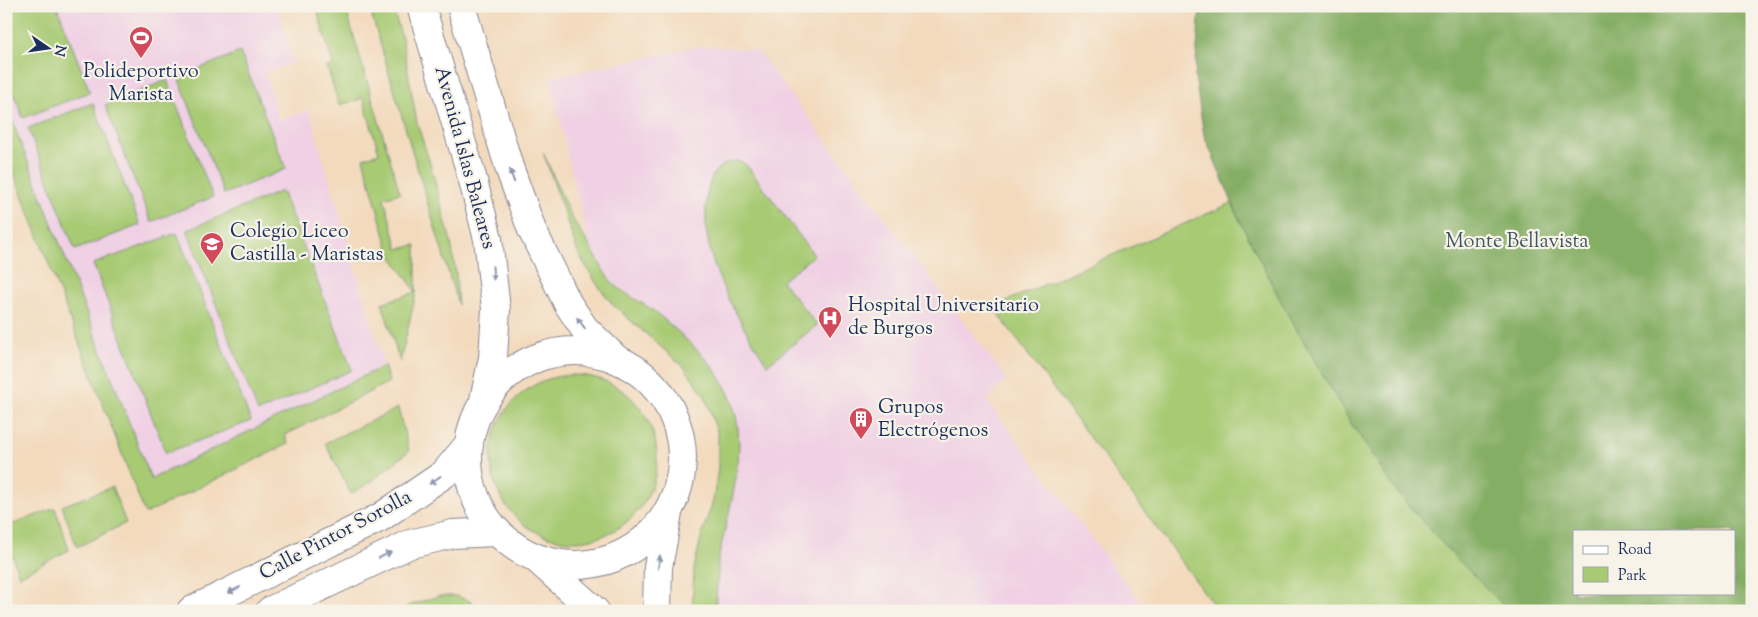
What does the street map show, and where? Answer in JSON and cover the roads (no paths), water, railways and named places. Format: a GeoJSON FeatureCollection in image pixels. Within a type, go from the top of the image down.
{"type":"FeatureCollection","features":[{"type":"Feature","properties":{"kind":"main road","name":"Avenida Islas Baleares"},"geometry":{"type":"LineString","coordinates":[[421,6],[472,177],[488,239],[496,309],[493,358],[484,402]]}},
{"type":"Feature","properties":{"kind":"main road","name":"Avenida Islas Baleares"},"geometry":{"type":"LineString","coordinates":[[461,6],[509,168],[532,230],[568,304],[584,328],[614,358]]}},
{"type":"Feature","properties":{"kind":"main road"},"geometry":{"type":"LineString","coordinates":[[595,611],[537,559],[509,543],[496,532],[480,509],[470,482],[469,444],[474,422],[484,402],[502,380],[522,365],[543,356],[566,351],[594,352],[614,358],[645,377],[661,394],[672,413],[680,435],[682,458],[679,484],[669,510],[658,567],[657,611]]}},
{"type":"Feature","properties":{"kind":"main road","name":"Calle Pintor Sorolla"},"geometry":{"type":"LineString","coordinates":[[191,611],[380,517],[444,474],[469,444]]}},
{"type":"Feature","properties":{"kind":"main road"},"geometry":{"type":"LineString","coordinates":[[537,559],[572,566],[608,560],[626,553],[642,541],[657,527],[669,510]]}},
{"type":"Feature","properties":{"kind":"main road","name":"Calle Pintor Sorolla"},"geometry":{"type":"LineString","coordinates":[[270,611],[410,544],[454,534],[496,532]]}},
{"type":"Feature","properties":{"kind":"place","name":"Polideportivo Marista"},"geometry":{"type":"Point","coordinates":[141,59]}},
{"type":"Feature","properties":{"kind":"place","name":"Colegio Liceo Castilla - Maristas"},"geometry":{"type":"Point","coordinates":[212,265]}},
{"type":"Feature","properties":{"kind":"place","name":"Hospital Universitario de Burgos"},"geometry":{"type":"Point","coordinates":[830,339]}},
{"type":"Feature","properties":{"kind":"place","name":"Grupos Electrógenos"},"geometry":{"type":"Point","coordinates":[861,440]}},
{"type":"Feature","properties":{"kind":"park label","name":"Monte Bellavista"},"geometry":{"type":"Point","coordinates":[1517,242]}}]}
